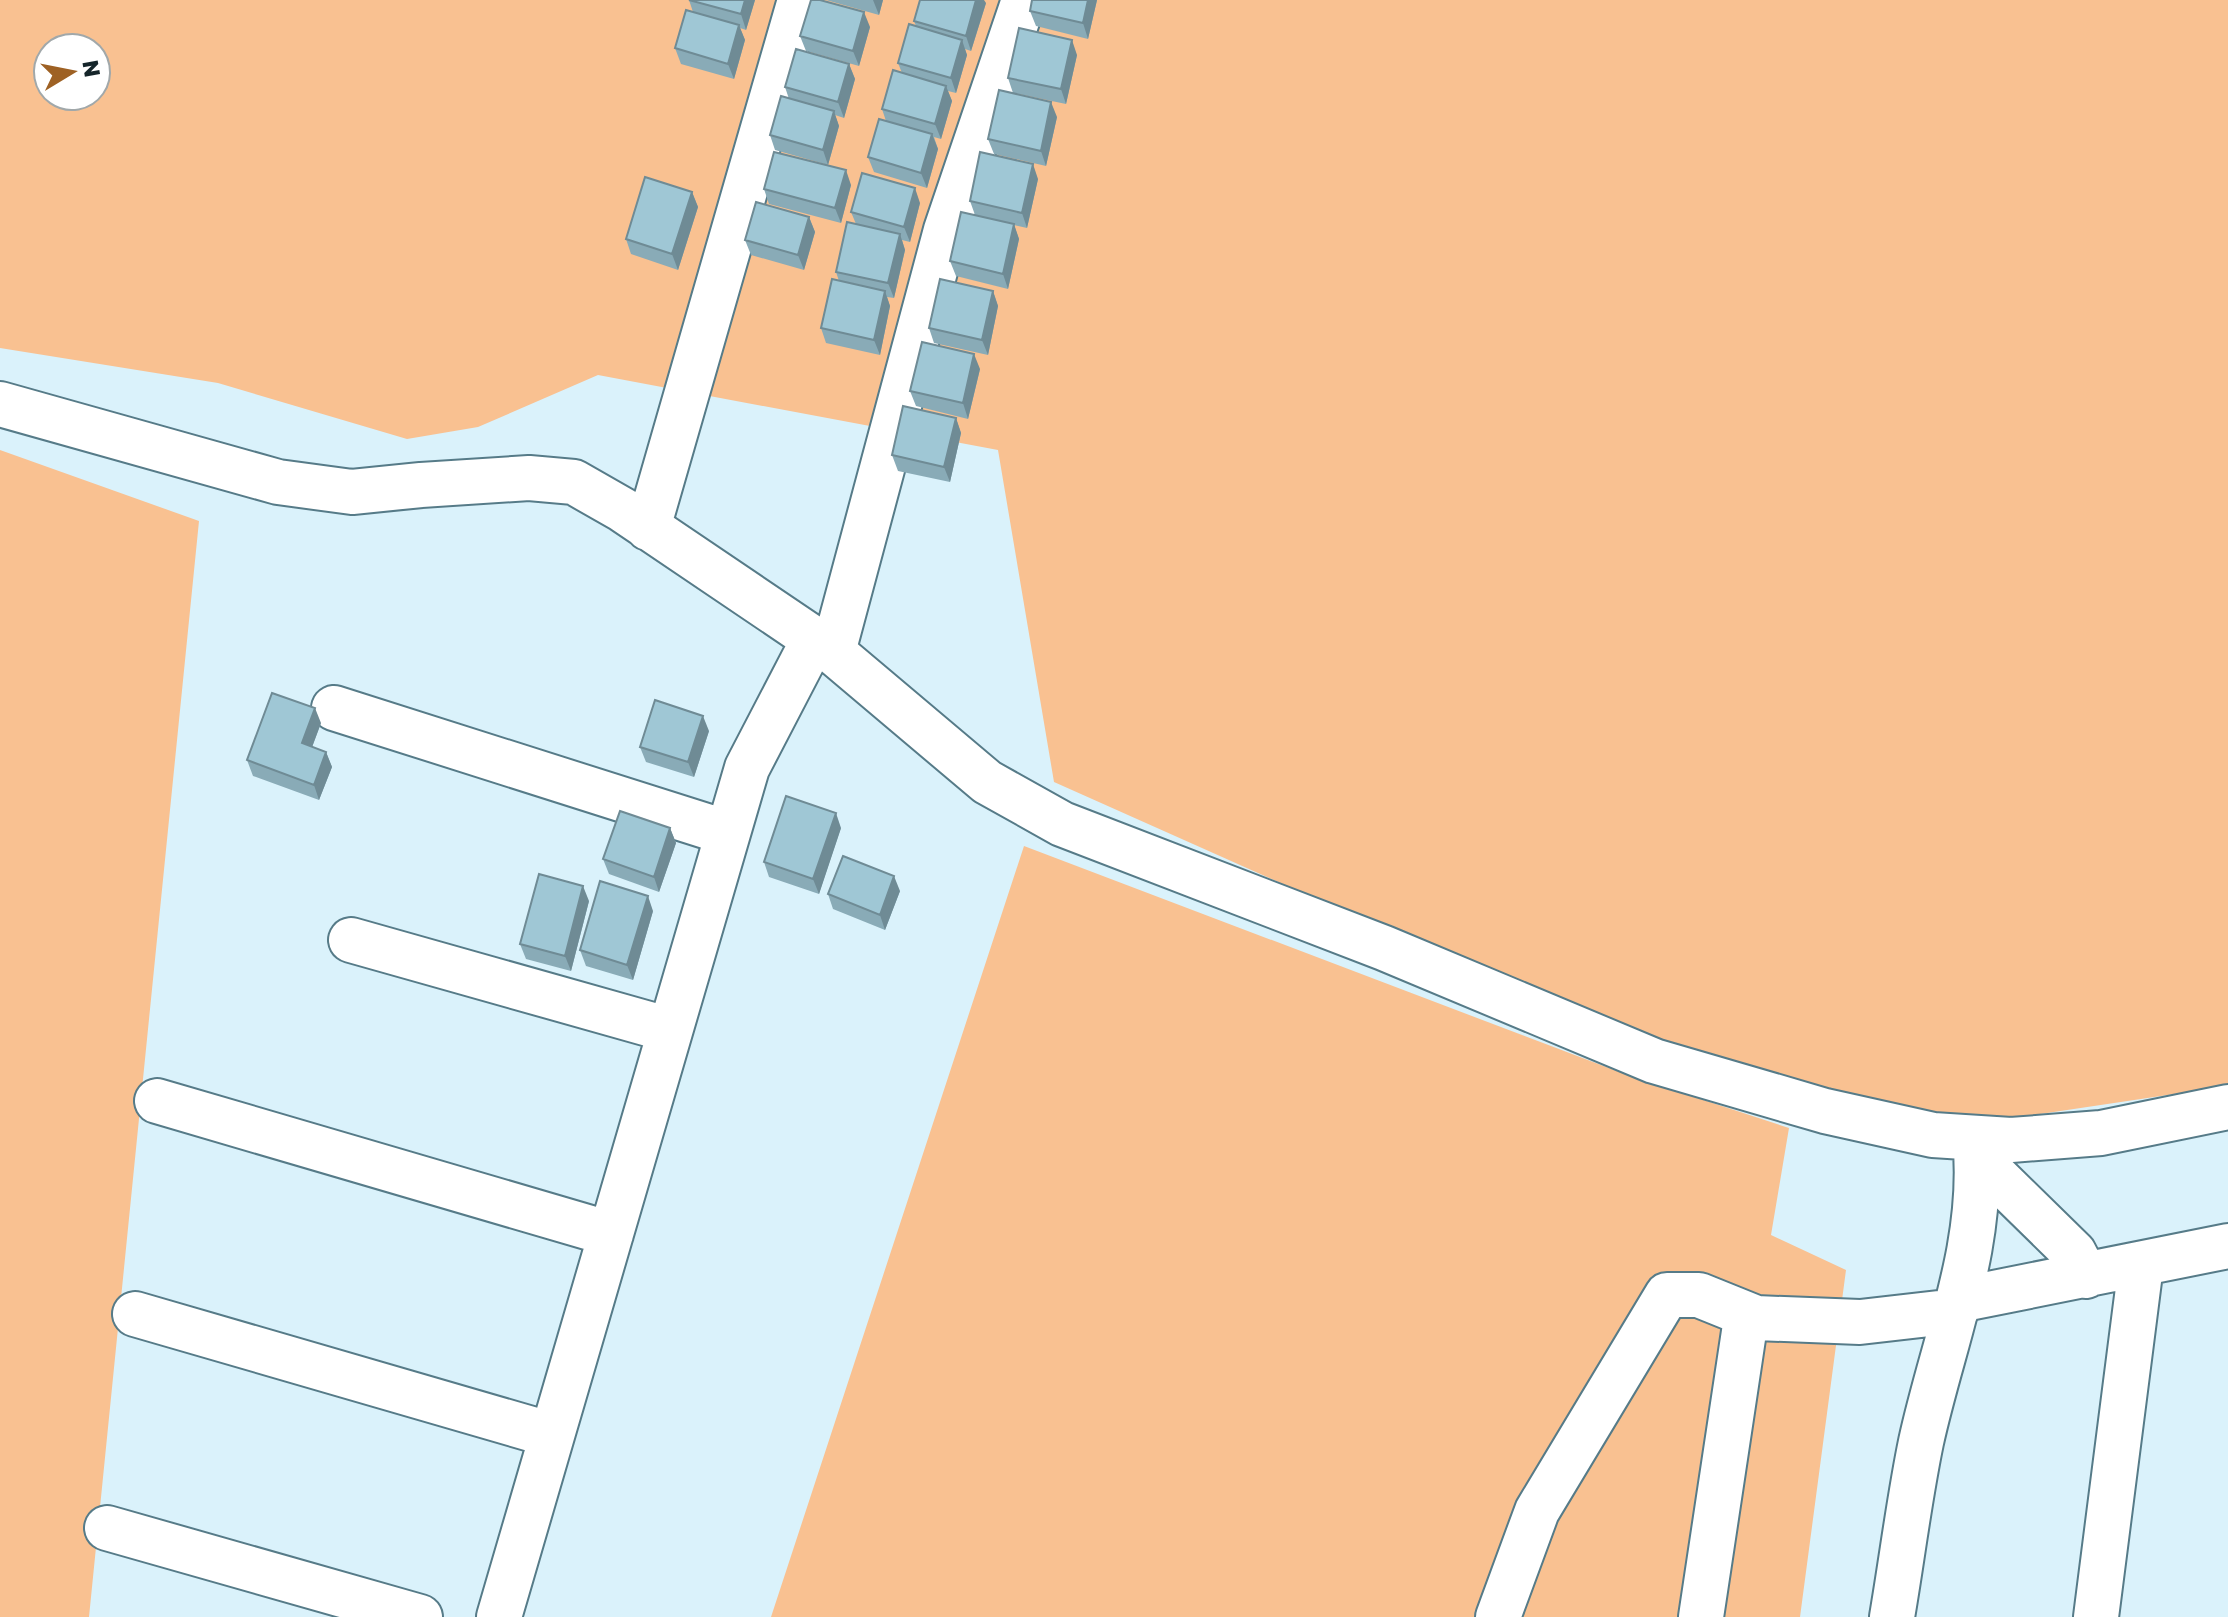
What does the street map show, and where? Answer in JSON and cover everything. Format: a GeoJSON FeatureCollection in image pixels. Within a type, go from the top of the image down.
{"type":"FeatureCollection","features":[{"type":"Feature","properties":{"kind":"street"},"geometry":{"type":"LineString","coordinates":[[648,528],[800,0]]}},
{"type":"Feature","properties":{"kind":"street"},"geometry":{"type":"LineString","coordinates":[[499,1617],[747,768],[823,646],[946,230],[1024,0]]}},
{"type":"Feature","properties":{"kind":"street"},"geometry":{"type":"LineString","coordinates":[[0,404],[278,482],[352,492],[529,478],[574,482],[623,510],[823,646],[987,782],[1062,824],[1384,948],[1654,1061],[1825,1111],[1976,1148],[2011,1140],[2101,1133],[2228,1107]]}},
{"type":"Feature","properties":{"kind":"street"},"geometry":{"type":"LineString","coordinates":[[334,708],[728,833]]}},
{"type":"Feature","properties":{"kind":"street"},"geometry":{"type":"LineString","coordinates":[[351,940],[670,1030]]}},
{"type":"Feature","properties":{"kind":"street"},"geometry":{"type":"LineString","coordinates":[[157,1101],[611,1234]]}},
{"type":"Feature","properties":{"kind":"street"},"geometry":{"type":"LineString","coordinates":[[1976,1148],[2074,1253],[2086,1276]]}},
{"type":"Feature","properties":{"kind":"street"},"geometry":{"type":"LineString","coordinates":[[1892,1617],[1921,1443],[1958,1306],[1974,1231],[1976,1148]]}},
{"type":"Feature","properties":{"kind":"street"},"geometry":{"type":"LineString","coordinates":[[1498,1617],[1537,1511],[1667,1295],[1699,1295],[1756,1318],[1860,1322],[1958,1306],[2228,1246]]}},
{"type":"Feature","properties":{"kind":"street"},"geometry":{"type":"LineString","coordinates":[[2096,1617],[2141,1265]]}},
{"type":"Feature","properties":{"kind":"street"},"geometry":{"type":"LineString","coordinates":[[135,1314],[552,1435]]}},
{"type":"Feature","properties":{"kind":"street"},"geometry":{"type":"LineString","coordinates":[[1701,1617],[1745,1325],[1756,1318]]}},
{"type":"Feature","properties":{"kind":"street"},"geometry":{"type":"LineString","coordinates":[[107,1528],[420,1617]]}},
{"type":"Feature","properties":{"kind":"shaded area"},"geometry":{"type":"Polygon","coordinates":[[[0,0],[2228,0],[2228,1086],[2014,1118],[1863,1117],[1534,996],[1054,782],[998,450],[598,375],[478,427],[407,439],[218,383],[0,348],[0,0]]]}},
{"type":"Feature","properties":{"kind":"shaded area"},"geometry":{"type":"Polygon","coordinates":[[[0,450],[199,521],[89,1617],[0,1617],[0,450]]]}},
{"type":"Feature","properties":{"kind":"shaded area"},"geometry":{"type":"Polygon","coordinates":[[[1024,846],[1630,1076],[1789,1128],[1771,1235],[1846,1270],[1800,1617],[771,1617],[1024,846]]]}},
{"type":"Feature","properties":{"kind":"building"},"geometry":{"type":"Polygon","coordinates":[[[689,0],[745,0],[741,14],[689,0]]]}},
{"type":"Feature","properties":{"kind":"building"},"geometry":{"type":"Polygon","coordinates":[[[811,0],[864,12],[853,51],[800,36],[811,0]]]}},
{"type":"Feature","properties":{"kind":"building"},"geometry":{"type":"Polygon","coordinates":[[[920,0],[976,0],[966,36],[914,21],[920,0]]]}},
{"type":"Feature","properties":{"kind":"building"},"geometry":{"type":"Polygon","coordinates":[[[1032,0],[1088,0],[1083,23],[1030,11],[1032,0]]]}},
{"type":"Feature","properties":{"kind":"building"},"geometry":{"type":"Polygon","coordinates":[[[686,10],[739,25],[728,64],[675,48],[686,10]]]}},
{"type":"Feature","properties":{"kind":"building"},"geometry":{"type":"Polygon","coordinates":[[[909,24],[962,40],[951,78],[898,63],[909,24]]]}},
{"type":"Feature","properties":{"kind":"building"},"geometry":{"type":"Polygon","coordinates":[[[1019,28],[1072,40],[1061,89],[1008,78],[1019,28]]]}},
{"type":"Feature","properties":{"kind":"building"},"geometry":{"type":"Polygon","coordinates":[[[796,49],[849,64],[838,102],[785,87],[796,49]]]}},
{"type":"Feature","properties":{"kind":"building"},"geometry":{"type":"Polygon","coordinates":[[[893,70],[946,86],[935,124],[882,109],[893,70]]]}},
{"type":"Feature","properties":{"kind":"building"},"geometry":{"type":"Polygon","coordinates":[[[999,90],[1051,102],[1041,151],[988,139],[999,90]]]}},
{"type":"Feature","properties":{"kind":"building"},"geometry":{"type":"Polygon","coordinates":[[[781,96],[834,111],[823,150],[770,135],[781,96]]]}},
{"type":"Feature","properties":{"kind":"building"},"geometry":{"type":"Polygon","coordinates":[[[879,119],[932,134],[921,173],[868,157],[879,119]]]}},
{"type":"Feature","properties":{"kind":"building"},"geometry":{"type":"Polygon","coordinates":[[[774,152],[846,170],[835,208],[764,189],[774,152]]]}},
{"type":"Feature","properties":{"kind":"building"},"geometry":{"type":"Polygon","coordinates":[[[980,152],[1033,164],[1022,213],[970,201],[980,152]]]}},
{"type":"Feature","properties":{"kind":"building"},"geometry":{"type":"Polygon","coordinates":[[[862,173],[915,188],[904,227],[851,212],[862,173]]]}},
{"type":"Feature","properties":{"kind":"building"},"geometry":{"type":"Polygon","coordinates":[[[645,177],[692,192],[672,254],[626,239],[645,177]]]}},
{"type":"Feature","properties":{"kind":"building"},"geometry":{"type":"Polygon","coordinates":[[[756,202],[809,217],[798,255],[745,240],[756,202]]]}},
{"type":"Feature","properties":{"kind":"building"},"geometry":{"type":"Polygon","coordinates":[[[961,212],[1014,224],[1003,274],[950,261],[961,212]]]}},
{"type":"Feature","properties":{"kind":"building"},"geometry":{"type":"Polygon","coordinates":[[[847,222],[900,234],[888,283],[836,272],[847,222]]]}},
{"type":"Feature","properties":{"kind":"building"},"geometry":{"type":"Polygon","coordinates":[[[832,279],[885,291],[874,340],[821,328],[832,279]]]}},
{"type":"Feature","properties":{"kind":"building"},"geometry":{"type":"Polygon","coordinates":[[[940,279],[993,291],[982,340],[929,328],[940,279]]]}},
{"type":"Feature","properties":{"kind":"building"},"geometry":{"type":"Polygon","coordinates":[[[922,342],[974,354],[963,403],[910,391],[922,342]]]}},
{"type":"Feature","properties":{"kind":"building"},"geometry":{"type":"Polygon","coordinates":[[[903,406],[956,418],[944,467],[892,455],[903,406]]]}},
{"type":"Feature","properties":{"kind":"building"},"geometry":{"type":"Polygon","coordinates":[[[272,693],[315,708],[302,743],[326,752],[314,785],[247,760],[272,693]]]}},
{"type":"Feature","properties":{"kind":"building"},"geometry":{"type":"Polygon","coordinates":[[[655,700],[703,716],[688,762],[640,747],[655,700]]]}},
{"type":"Feature","properties":{"kind":"building"},"geometry":{"type":"Polygon","coordinates":[[[786,796],[836,813],[813,879],[764,862],[786,796]]]}},
{"type":"Feature","properties":{"kind":"building"},"geometry":{"type":"Polygon","coordinates":[[[620,811],[670,828],[654,877],[603,859],[620,811]]]}},
{"type":"Feature","properties":{"kind":"building"},"geometry":{"type":"Polygon","coordinates":[[[843,856],[894,876],[880,915],[828,894],[843,856]]]}},
{"type":"Feature","properties":{"kind":"building"},"geometry":{"type":"Polygon","coordinates":[[[539,874],[583,886],[565,956],[520,944],[539,874]]]}},
{"type":"Feature","properties":{"kind":"building"},"geometry":{"type":"Polygon","coordinates":[[[600,881],[648,896],[627,965],[580,950],[600,881]]]}}]}
